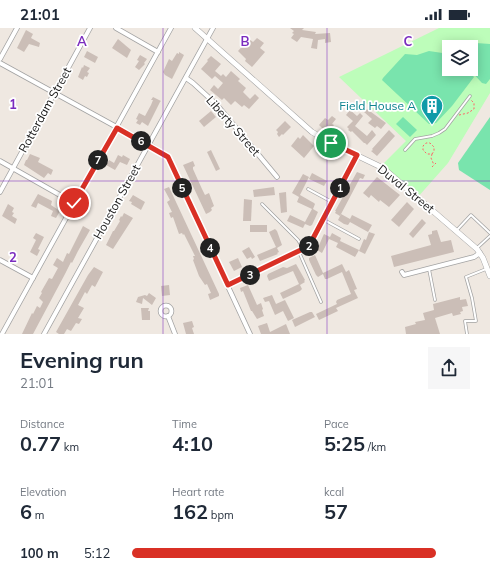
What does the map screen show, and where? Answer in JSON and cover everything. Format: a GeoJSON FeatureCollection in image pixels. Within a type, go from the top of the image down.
{"type":"FeatureCollection","features":[{"type":"Feature","properties":{"kind":"street"},"geometry":{"type":"LineString","coordinates":[[0,59],[17,28]]}},
{"type":"Feature","properties":{"kind":"street","name":"Rotterdam Street"},"geometry":{"type":"LineString","coordinates":[[0,192],[90,28]]}},
{"type":"Feature","properties":{"kind":"street"},"geometry":{"type":"LineString","coordinates":[[116,28],[158,52]]}},
{"type":"Feature","properties":{"kind":"street"},"geometry":{"type":"LineString","coordinates":[[2,334],[171,28]]}},
{"type":"Feature","properties":{"kind":"street","name":"Duval Street"},"geometry":{"type":"LineString","coordinates":[[195,28],[312,132],[382,168],[478,251],[490,276]]}},
{"type":"Feature","properties":{"kind":"street","name":"Houston Street"},"geometry":{"type":"LineString","coordinates":[[44,334],[214,28]]}},
{"type":"Feature","properties":{"kind":"street"},"geometry":{"type":"LineString","coordinates":[[0,63],[168,157],[250,334]]}},
{"type":"Feature","properties":{"kind":"street","name":"Liberty Street"},"geometry":{"type":"LineString","coordinates":[[186,78],[217,105],[277,177]]}},
{"type":"Feature","properties":{"kind":"street"},"geometry":{"type":"LineString","coordinates":[[228,285],[309,246],[357,155]]}},
{"type":"Feature","properties":{"kind":"street"},"geometry":{"type":"LineString","coordinates":[[0,161],[74,203]]}},
{"type":"Feature","properties":{"kind":"street"},"geometry":{"type":"LineString","coordinates":[[402,272],[404,275],[474,257],[478,251]]}},
{"type":"Feature","properties":{"kind":"street"},"geometry":{"type":"LineString","coordinates":[[0,260],[33,278]]}},
{"type":"Feature","properties":{"kind":"street"},"geometry":{"type":"LineString","coordinates":[[168,316],[175,334]]}},
{"type":"Feature","properties":{"kind":"lane"},"geometry":{"type":"LineString","coordinates":[[405,150],[415,139],[439,133],[445,129],[470,96]]}},
{"type":"Feature","properties":{"kind":"lane"},"geometry":{"type":"LineString","coordinates":[[308,189],[332,202]]}},
{"type":"Feature","properties":{"kind":"lane"},"geometry":{"type":"LineString","coordinates":[[262,204],[298,240],[304,249]]}},
{"type":"Feature","properties":{"kind":"lane"},"geometry":{"type":"LineString","coordinates":[[456,231],[471,215],[490,233]]}},
{"type":"Feature","properties":{"kind":"lane"},"geometry":{"type":"LineString","coordinates":[[323,220],[359,239]]}},
{"type":"Feature","properties":{"kind":"lane"},"geometry":{"type":"LineString","coordinates":[[478,251],[490,236]]}},
{"type":"Feature","properties":{"kind":"lane"},"geometry":{"type":"LineString","coordinates":[[299,252],[321,302]]}},
{"type":"Feature","properties":{"kind":"lane"},"geometry":{"type":"LineString","coordinates":[[467,334],[465,321],[476,321],[466,277],[487,268]]}},
{"type":"Feature","properties":{"kind":"lane"},"geometry":{"type":"LineString","coordinates":[[429,269],[435,300]]}},
{"type":"Feature","properties":{"kind":"path"},"geometry":{"type":"LineString","coordinates":[[454,117],[468,113],[474,109],[474,103],[467,100]]}},
{"type":"Feature","properties":{"kind":"path"},"geometry":{"type":"LineString","coordinates":[[432,154],[427,154],[423,150],[423,146],[426,143],[430,143],[434,147],[431,158],[435,164],[432,167]]}},
{"type":"Feature","properties":{"kind":"green space"},"geometry":{"type":"Polygon","coordinates":[[[439,28],[490,28],[490,93],[448,163],[417,198],[380,167],[406,141],[339,77],[439,28]]]}},
{"type":"Feature","properties":{"kind":"green space"},"geometry":{"type":"Polygon","coordinates":[[[478,43],[490,44],[490,79],[486,84],[482,83],[476,76],[478,76],[478,43]]]}},
{"type":"Feature","properties":{"kind":"green space"},"geometry":{"type":"Polygon","coordinates":[[[429,51],[442,53],[442,76],[474,77],[452,106],[436,123],[429,124],[382,80],[405,54],[417,55],[429,51]]]}},
{"type":"Feature","properties":{"kind":"green space"},"geometry":{"type":"Polygon","coordinates":[[[403,117],[417,130],[410,137],[396,124],[403,117]]]}},
{"type":"Feature","properties":{"kind":"green space"},"geometry":{"type":"Polygon","coordinates":[[[490,117],[490,190],[459,170],[458,163],[490,117]]]}},
{"type":"Feature","properties":{"kind":"building"},"geometry":{"type":"Polygon","coordinates":[[[290,28],[304,28],[302,30],[316,32],[315,34],[330,33],[331,42],[325,43],[325,39],[318,40],[317,49],[311,48],[313,39],[301,37],[297,42],[291,38],[294,31],[290,28]]]}},
{"type":"Feature","properties":{"kind":"building"},"geometry":{"type":"Polygon","coordinates":[[[26,30],[33,34],[31,38],[40,43],[39,47],[29,44],[24,52],[17,48],[26,30]]]}},
{"type":"Feature","properties":{"kind":"building"},"geometry":{"type":"Polygon","coordinates":[[[257,38],[264,43],[260,48],[265,52],[252,67],[245,61],[246,59],[238,51],[249,39],[253,42],[257,38]]]}},
{"type":"Feature","properties":{"kind":"building"},"geometry":{"type":"Polygon","coordinates":[[[118,39],[131,50],[127,58],[112,48],[118,39]]]}},
{"type":"Feature","properties":{"kind":"building"},"geometry":{"type":"Polygon","coordinates":[[[87,51],[98,57],[95,63],[84,57],[87,51]]]}},
{"type":"Feature","properties":{"kind":"building"},"geometry":{"type":"Polygon","coordinates":[[[179,52],[184,55],[172,79],[163,72],[169,59],[172,61],[177,53],[179,54],[179,52]]]}},
{"type":"Feature","properties":{"kind":"building"},"geometry":{"type":"Polygon","coordinates":[[[140,55],[147,59],[144,63],[145,64],[139,70],[135,67],[139,61],[137,60],[140,55]]]}},
{"type":"Feature","properties":{"kind":"building"},"geometry":{"type":"Polygon","coordinates":[[[211,56],[221,64],[215,71],[221,76],[223,74],[226,77],[231,71],[240,79],[238,81],[246,88],[243,92],[250,99],[255,94],[259,98],[249,109],[244,105],[242,107],[235,101],[231,105],[224,98],[222,100],[210,90],[214,85],[218,89],[223,83],[215,76],[212,79],[201,69],[211,56]]]}},
{"type":"Feature","properties":{"kind":"building"},"geometry":{"type":"Polygon","coordinates":[[[84,65],[90,68],[87,72],[89,73],[87,77],[85,76],[83,80],[78,77],[84,65]]]}},
{"type":"Feature","properties":{"kind":"building"},"geometry":{"type":"Polygon","coordinates":[[[153,97],[161,101],[148,126],[142,122],[140,125],[136,123],[139,113],[145,116],[151,105],[153,100],[151,100],[153,97]]]}},
{"type":"Feature","properties":{"kind":"building"},"geometry":{"type":"Polygon","coordinates":[[[367,109],[386,123],[381,129],[377,126],[375,128],[368,123],[372,119],[364,112],[367,109]]]}},
{"type":"Feature","properties":{"kind":"building"},"geometry":{"type":"Polygon","coordinates":[[[350,110],[357,116],[360,113],[363,116],[355,126],[367,136],[372,130],[376,135],[367,145],[352,131],[351,132],[348,130],[349,129],[347,127],[353,121],[346,115],[350,110]]]}},
{"type":"Feature","properties":{"kind":"building"},"geometry":{"type":"Polygon","coordinates":[[[211,111],[216,117],[204,127],[199,121],[211,111]]]}},
{"type":"Feature","properties":{"kind":"building"},"geometry":{"type":"Polygon","coordinates":[[[332,116],[336,119],[332,124],[334,125],[327,133],[319,125],[325,118],[328,120],[332,116]]]}},
{"type":"Feature","properties":{"kind":"building"},"geometry":{"type":"Polygon","coordinates":[[[285,121],[291,127],[279,137],[276,130],[285,121]]]}},
{"type":"Feature","properties":{"kind":"building"},"geometry":{"type":"Polygon","coordinates":[[[389,130],[395,136],[377,156],[371,151],[389,130]]]}},
{"type":"Feature","properties":{"kind":"building"},"geometry":{"type":"Polygon","coordinates":[[[303,135],[314,146],[304,158],[291,146],[298,137],[300,139],[303,135]]]}},
{"type":"Feature","properties":{"kind":"building"},"geometry":{"type":"Polygon","coordinates":[[[211,150],[220,169],[216,171],[207,152],[211,150]]]}},
{"type":"Feature","properties":{"kind":"building"},"geometry":{"type":"Polygon","coordinates":[[[30,154],[40,158],[38,162],[53,170],[51,175],[48,173],[44,178],[24,165],[30,154]]]}},
{"type":"Feature","properties":{"kind":"building"},"geometry":{"type":"Polygon","coordinates":[[[118,155],[122,157],[123,155],[130,159],[127,165],[120,162],[115,170],[106,165],[109,160],[114,163],[118,155]]]}},
{"type":"Feature","properties":{"kind":"building"},"geometry":{"type":"Polygon","coordinates":[[[193,161],[195,166],[193,169],[202,189],[205,195],[209,193],[214,206],[211,208],[212,210],[210,212],[206,214],[183,165],[193,161]]]}},
{"type":"Feature","properties":{"kind":"building"},"geometry":{"type":"Polygon","coordinates":[[[357,172],[365,175],[363,179],[360,178],[340,216],[335,213],[335,211],[357,172]]]}},
{"type":"Feature","properties":{"kind":"building"},"geometry":{"type":"Polygon","coordinates":[[[312,173],[327,181],[324,186],[309,179],[312,173]]]}},
{"type":"Feature","properties":{"kind":"building"},"geometry":{"type":"Polygon","coordinates":[[[303,174],[309,177],[300,195],[314,203],[313,209],[318,212],[312,225],[310,226],[305,224],[303,228],[287,221],[290,215],[305,222],[312,209],[297,202],[299,197],[292,193],[303,174]]]}},
{"type":"Feature","properties":{"kind":"building"},"geometry":{"type":"Polygon","coordinates":[[[377,177],[400,195],[389,207],[380,200],[379,202],[371,195],[369,198],[363,193],[377,177]]]}},
{"type":"Feature","properties":{"kind":"building"},"geometry":{"type":"Polygon","coordinates":[[[169,187],[219,294],[219,296],[210,300],[208,294],[211,293],[207,284],[205,285],[199,276],[193,260],[193,256],[195,256],[184,234],[179,234],[173,217],[171,218],[169,213],[172,212],[167,202],[170,200],[164,189],[169,187]]]}},
{"type":"Feature","properties":{"kind":"building"},"geometry":{"type":"Polygon","coordinates":[[[274,187],[275,195],[254,197],[253,190],[274,187]]]}},
{"type":"Feature","properties":{"kind":"building"},"geometry":{"type":"Polygon","coordinates":[[[286,192],[287,212],[281,213],[279,193],[286,192]]]}},
{"type":"Feature","properties":{"kind":"building"},"geometry":{"type":"Polygon","coordinates":[[[38,194],[52,201],[51,205],[60,211],[56,218],[51,216],[53,211],[38,203],[36,208],[31,206],[38,194]]]}},
{"type":"Feature","properties":{"kind":"building"},"geometry":{"type":"Polygon","coordinates":[[[133,195],[145,202],[141,210],[129,201],[133,195]]]}},
{"type":"Feature","properties":{"kind":"building"},"geometry":{"type":"Polygon","coordinates":[[[244,199],[252,200],[251,221],[243,221],[244,199]]]}},
{"type":"Feature","properties":{"kind":"building"},"geometry":{"type":"Polygon","coordinates":[[[407,202],[414,209],[399,227],[391,220],[407,202]]]}},
{"type":"Feature","properties":{"kind":"building"},"geometry":{"type":"Polygon","coordinates":[[[8,204],[14,208],[12,212],[14,213],[12,216],[17,219],[15,224],[2,216],[8,204]]]}},
{"type":"Feature","properties":{"kind":"building"},"geometry":{"type":"Polygon","coordinates":[[[124,213],[133,218],[113,249],[106,245],[124,213]]]}},
{"type":"Feature","properties":{"kind":"building"},"geometry":{"type":"Polygon","coordinates":[[[341,214],[350,219],[352,215],[372,225],[368,232],[350,222],[348,225],[344,224],[338,220],[341,214]]]}},
{"type":"Feature","properties":{"kind":"building"},"geometry":{"type":"Polygon","coordinates":[[[422,219],[426,223],[413,238],[409,234],[422,219]]]}},
{"type":"Feature","properties":{"kind":"building"},"geometry":{"type":"Polygon","coordinates":[[[250,225],[267,225],[267,232],[250,232],[250,225]]]}},
{"type":"Feature","properties":{"kind":"building"},"geometry":{"type":"Polygon","coordinates":[[[83,226],[90,230],[72,263],[71,262],[33,334],[22,334],[32,313],[33,314],[37,306],[40,308],[43,302],[39,298],[42,293],[41,292],[49,278],[52,279],[58,268],[53,265],[57,258],[63,262],[67,253],[69,254],[83,226]]]}},
{"type":"Feature","properties":{"kind":"building"},"geometry":{"type":"Polygon","coordinates":[[[275,229],[282,245],[277,248],[279,252],[277,253],[278,254],[260,261],[257,255],[276,247],[269,232],[275,229]]]}},
{"type":"Feature","properties":{"kind":"building"},"geometry":{"type":"Polygon","coordinates":[[[437,230],[441,242],[451,240],[454,252],[394,267],[391,256],[431,245],[428,235],[432,234],[432,231],[437,230]]]}},
{"type":"Feature","properties":{"kind":"building"},"geometry":{"type":"Polygon","coordinates":[[[369,232],[375,234],[365,254],[359,251],[369,232]]]}},
{"type":"Feature","properties":{"kind":"building"},"geometry":{"type":"Polygon","coordinates":[[[36,233],[44,237],[38,249],[40,250],[37,256],[30,252],[36,240],[33,238],[36,233]]]}},
{"type":"Feature","properties":{"kind":"building"},"geometry":{"type":"Polygon","coordinates":[[[332,233],[341,238],[340,241],[359,250],[355,257],[336,247],[338,243],[329,239],[322,253],[317,250],[324,234],[330,237],[332,233]]]}},
{"type":"Feature","properties":{"kind":"building"},"geometry":{"type":"Polygon","coordinates":[[[249,247],[255,257],[252,259],[251,257],[247,259],[242,251],[249,247]]]}},
{"type":"Feature","properties":{"kind":"building"},"geometry":{"type":"Polygon","coordinates":[[[315,255],[323,273],[342,264],[346,272],[349,270],[357,289],[354,290],[358,298],[336,308],[338,311],[319,320],[316,314],[337,304],[337,300],[351,294],[342,272],[327,279],[325,279],[323,274],[318,277],[316,275],[309,260],[309,258],[315,255]]]}},
{"type":"Feature","properties":{"kind":"building"},"geometry":{"type":"Polygon","coordinates":[[[238,258],[242,267],[234,271],[229,262],[238,258]]]}},
{"type":"Feature","properties":{"kind":"building"},"geometry":{"type":"Polygon","coordinates":[[[296,264],[305,282],[300,285],[302,289],[300,291],[283,299],[280,293],[299,284],[293,271],[269,281],[267,276],[268,274],[283,267],[287,268],[296,264]]]}},
{"type":"Feature","properties":{"kind":"building"},"geometry":{"type":"Polygon","coordinates":[[[94,267],[103,272],[95,287],[92,285],[87,294],[85,292],[78,305],[84,308],[78,318],[82,319],[79,324],[76,323],[71,331],[67,329],[64,334],[59,334],[56,332],[94,267]]]}},
{"type":"Feature","properties":{"kind":"building"},"geometry":{"type":"Polygon","coordinates":[[[169,285],[170,295],[162,296],[161,286],[169,285]]]}},
{"type":"Feature","properties":{"kind":"building"},"geometry":{"type":"Polygon","coordinates":[[[248,285],[257,305],[261,303],[263,309],[264,316],[257,319],[251,311],[243,291],[241,292],[240,288],[248,285]]]}},
{"type":"Feature","properties":{"kind":"building"},"geometry":{"type":"Polygon","coordinates":[[[149,293],[156,298],[152,305],[143,298],[142,304],[136,302],[138,297],[145,295],[147,296],[149,293]]]}},
{"type":"Feature","properties":{"kind":"building"},"geometry":{"type":"Polygon","coordinates":[[[272,295],[276,304],[285,300],[294,318],[288,321],[283,311],[275,315],[269,301],[265,302],[263,298],[272,295]]]}},
{"type":"Feature","properties":{"kind":"building"},"geometry":{"type":"Polygon","coordinates":[[[460,297],[460,300],[466,299],[468,306],[462,307],[463,311],[460,312],[461,314],[453,316],[452,313],[435,318],[440,334],[406,334],[405,327],[416,324],[415,322],[425,320],[423,313],[434,310],[433,304],[460,297]]]}},
{"type":"Feature","properties":{"kind":"building"},"geometry":{"type":"Polygon","coordinates":[[[141,308],[149,308],[148,311],[150,311],[150,320],[142,320],[141,308]]]}},
{"type":"Feature","properties":{"kind":"building"},"geometry":{"type":"Polygon","coordinates":[[[312,312],[315,317],[295,327],[292,320],[312,312]]]}},
{"type":"Feature","properties":{"kind":"building"},"geometry":{"type":"Polygon","coordinates":[[[192,321],[194,334],[186,334],[183,323],[192,321]]]}},
{"type":"Feature","properties":{"kind":"building"},"geometry":{"type":"Polygon","coordinates":[[[267,323],[270,332],[286,324],[290,334],[261,334],[258,326],[267,323]]]}},
{"type":"Feature","properties":{"kind":"place","name":"Field House A"},"geometry":{"type":"Point","coordinates":[432,126]}},
{"type":"Feature","properties":{"kind":"route"},"geometry":{"type":"LineString","coordinates":[[74,203],[117,128],[149,145],[168,157],[228,285],[309,246],[357,155],[331,143]]}}]}
